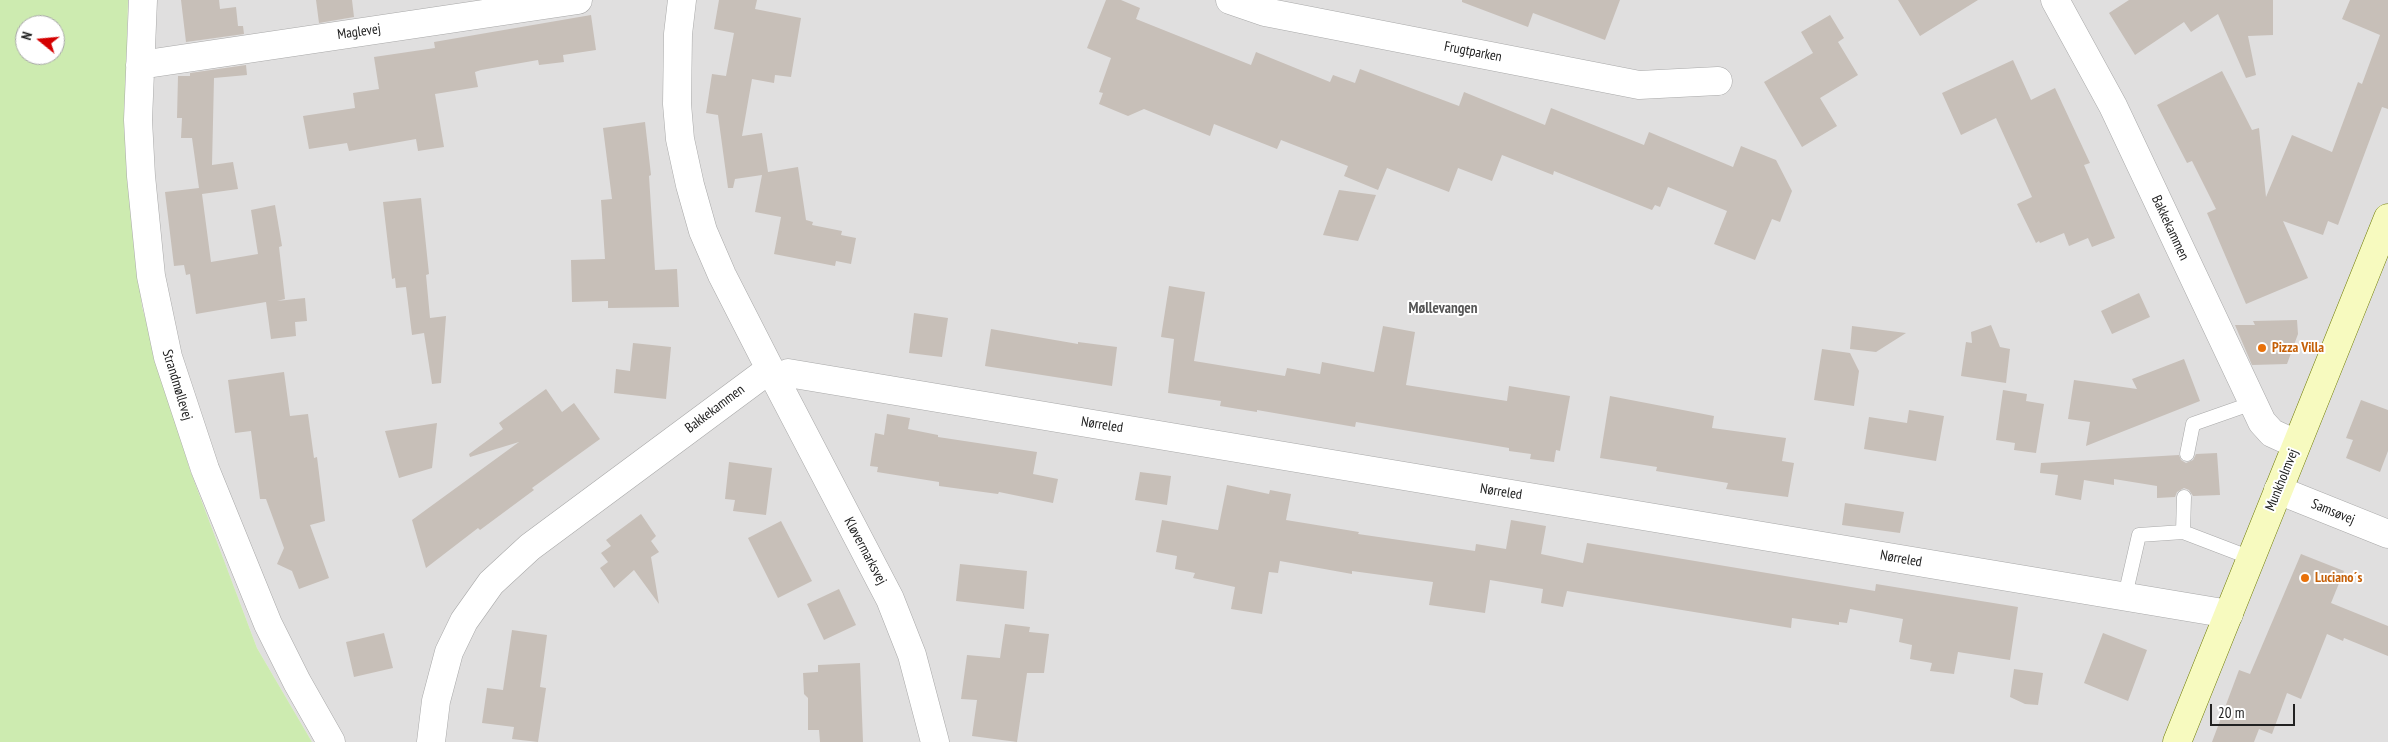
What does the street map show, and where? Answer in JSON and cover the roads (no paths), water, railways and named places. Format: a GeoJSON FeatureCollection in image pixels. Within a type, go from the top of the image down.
{"type":"FeatureCollection","features":[{"type":"Feature","properties":{"kind":"street","name":"Strandmøllevej"},"geometry":{"type":"LineString","coordinates":[[143,0],[140,65],[141,176],[147,243],[156,309],[168,357],[205,469],[268,624],[297,682],[331,742]]}},
{"type":"Feature","properties":{"kind":"street","name":"Maglevej"},"geometry":{"type":"LineString","coordinates":[[140,65],[578,0]]}},
{"type":"Feature","properties":{"kind":"street"},"geometry":{"type":"LineString","coordinates":[[682,0],[678,34],[678,104],[680,139],[690,185],[703,231],[773,375]]}},
{"type":"Feature","properties":{"kind":"street","name":"Frugtparken"},"geometry":{"type":"LineString","coordinates":[[1230,0],[1265,12],[1639,85],[1718,81]]}},
{"type":"Feature","properties":{"kind":"street","name":"Bakkekammen"},"geometry":{"type":"LineString","coordinates":[[2055,0],[2113,106],[2262,422],[2272,433],[2296,444]]}},
{"type":"Feature","properties":{"kind":"street","name":"Munkholmvej"},"geometry":{"type":"LineString","coordinates":[[2177,742],[2388,218]]}},
{"type":"Feature","properties":{"kind":"street","name":"Nørreled"},"geometry":{"type":"LineString","coordinates":[[773,375],[788,373],[2229,614]]}},
{"type":"Feature","properties":{"kind":"street","name":"Bakkekammen"},"geometry":{"type":"LineString","coordinates":[[431,742],[436,701],[449,652],[466,618],[491,583],[530,547],[773,375]]}},
{"type":"Feature","properties":{"kind":"street","name":"Kløvermarksvej"},"geometry":{"type":"LineString","coordinates":[[773,375],[890,599],[912,655],[935,742]]}},
{"type":"Feature","properties":{"kind":"street","name":"Samsøvej"},"geometry":{"type":"LineString","coordinates":[[2278,490],[2388,534]]}},
{"type":"Feature","properties":{"kind":"lane"},"geometry":{"type":"LineString","coordinates":[[2187,454],[2193,424],[2253,404]]}},
{"type":"Feature","properties":{"kind":"lane"},"geometry":{"type":"LineString","coordinates":[[2183,532],[2184,496]]}},
{"type":"Feature","properties":{"kind":"lane"},"geometry":{"type":"LineString","coordinates":[[2125,596],[2139,535],[2183,532],[2251,558]]}},
{"type":"Feature","properties":{"kind":"place","name":"Pizza Villa"},"geometry":{"type":"Point","coordinates":[2262,348]}},
{"type":"Feature","properties":{"kind":"place","name":"Luciano´s"},"geometry":{"type":"Point","coordinates":[2305,578]}},
{"type":"Feature","properties":{"kind":"district","name":"Møllevangen"},"geometry":{"type":"Point","coordinates":[1443,309]}}]}
